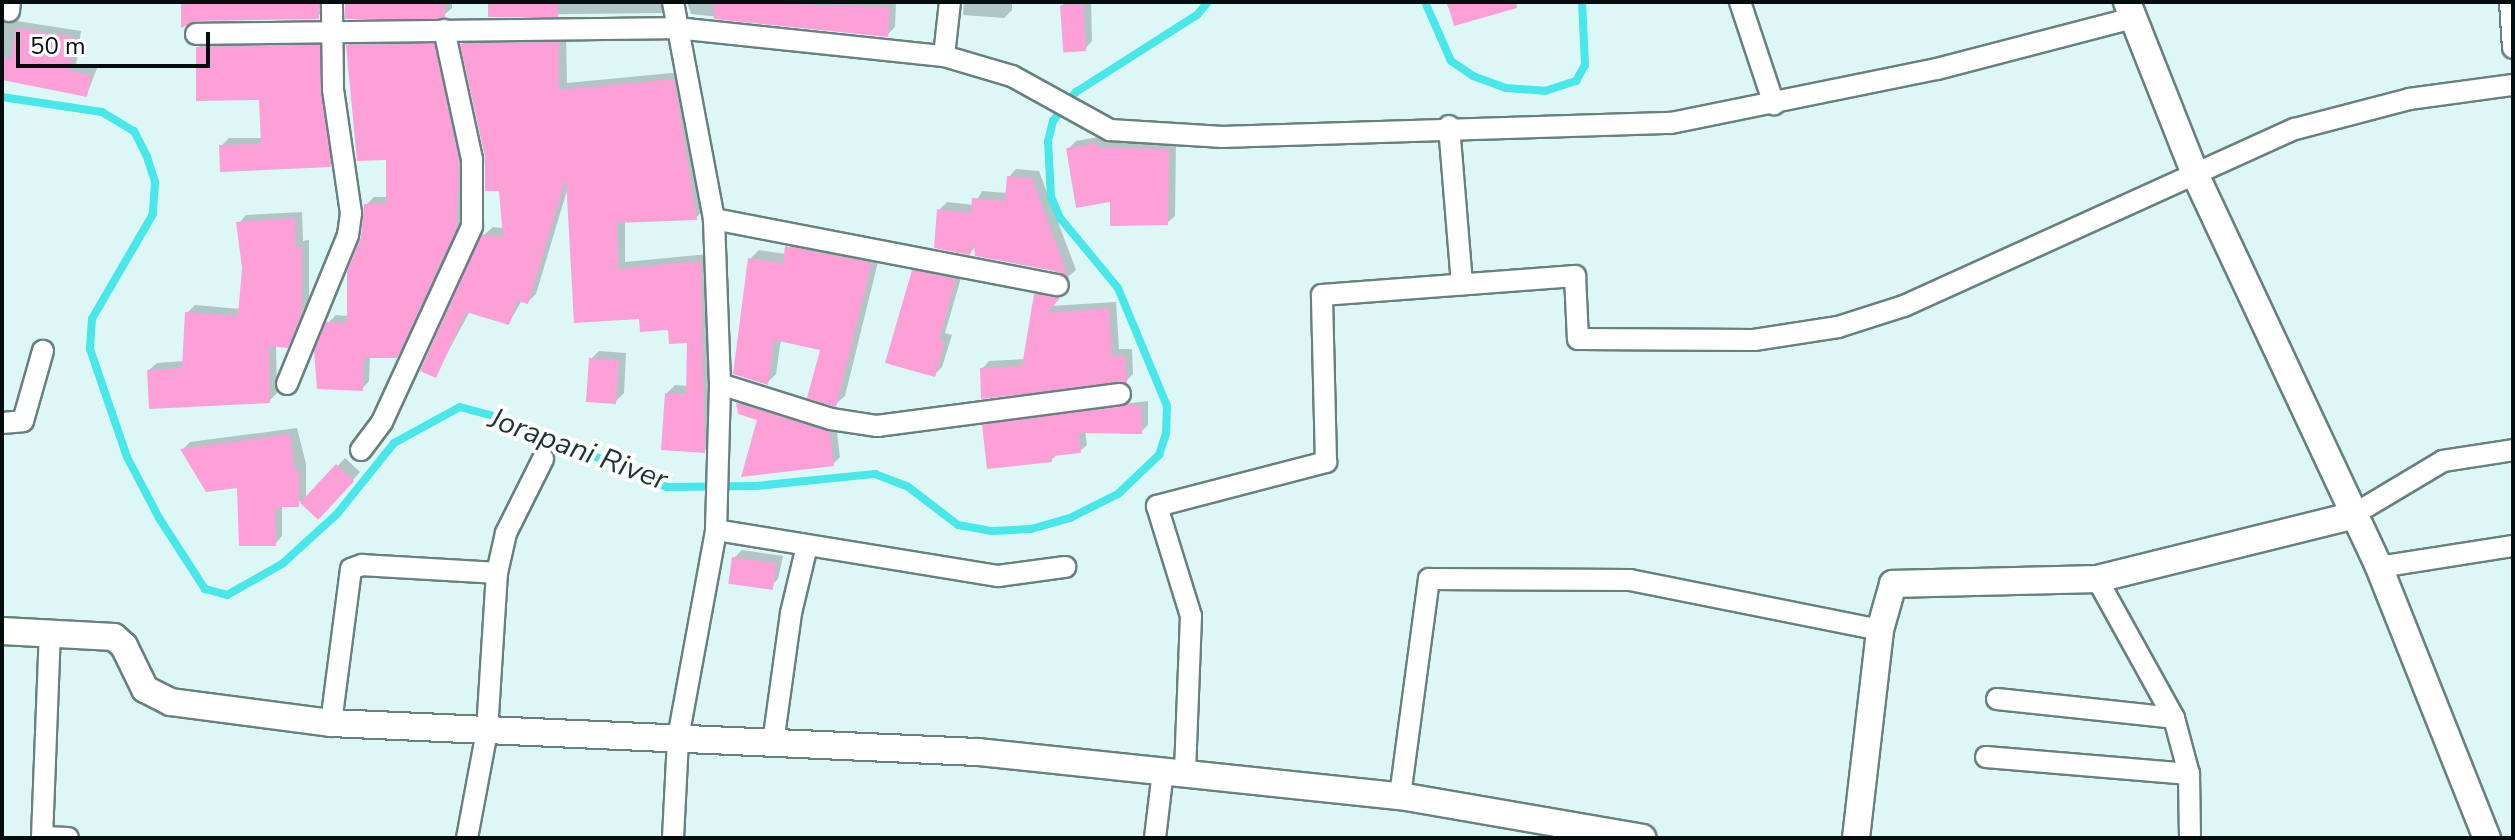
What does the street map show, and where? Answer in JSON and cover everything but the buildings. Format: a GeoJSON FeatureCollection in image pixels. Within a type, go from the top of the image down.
{"type":"FeatureCollection","features":[{"type":"Feature","properties":{"kind":"street"},"geometry":{"type":"LineString","coordinates":[[287,384],[348,235],[351,213],[333,89],[332,2]]}},
{"type":"Feature","properties":{"kind":"street"},"geometry":{"type":"LineString","coordinates":[[673,2],[714,219],[720,384],[716,530],[678,738],[673,838]]}},
{"type":"Feature","properties":{"kind":"street"},"geometry":{"type":"LineString","coordinates":[[944,56],[950,2]]}},
{"type":"Feature","properties":{"kind":"street"},"geometry":{"type":"LineString","coordinates":[[1740,2],[1774,104]]}},
{"type":"Feature","properties":{"kind":"street"},"geometry":{"type":"LineString","coordinates":[[2510,2],[2513,48]]}},
{"type":"Feature","properties":{"kind":"street"},"geometry":{"type":"LineString","coordinates":[[196,34],[676,28],[944,56],[1031,86],[1089,123],[1127,134],[1223,137],[1449,126],[1585,129],[1671,123],[1774,104],[2130,10],[2195,174],[2351,516],[2379,567],[2487,838]]}},
{"type":"Feature","properties":{"kind":"street"},"geometry":{"type":"LineString","coordinates":[[361,450],[382,422],[472,226],[472,159],[444,30]]}},
{"type":"Feature","properties":{"kind":"street"},"geometry":{"type":"LineString","coordinates":[[1155,838],[1174,772],[1191,616],[1157,506],[1326,462],[1322,295],[1575,276],[1578,339],[1754,340],[1838,327],[1904,306],[2295,129],[2409,99],[2513,85]]}},
{"type":"Feature","properties":{"kind":"street"},"geometry":{"type":"LineString","coordinates":[[1449,126],[1462,284]]}},
{"type":"Feature","properties":{"kind":"street"},"geometry":{"type":"LineString","coordinates":[[714,219],[1058,285]]}},
{"type":"Feature","properties":{"kind":"street"},"geometry":{"type":"LineString","coordinates":[[2,423],[23,421],[43,351]]}},
{"type":"Feature","properties":{"kind":"street"},"geometry":{"type":"LineString","coordinates":[[720,384],[831,419],[877,426],[1120,394]]}},
{"type":"Feature","properties":{"kind":"street"},"geometry":{"type":"LineString","coordinates":[[1856,838],[1880,630],[1893,584],[2097,579],[2351,516],[2443,461],[2513,450]]}},
{"type":"Feature","properties":{"kind":"street"},"geometry":{"type":"LineString","coordinates":[[467,838],[487,731],[497,573],[506,533],[543,459]]}},
{"type":"Feature","properties":{"kind":"street"},"geometry":{"type":"LineString","coordinates":[[716,530],[998,576],[1065,567]]}},
{"type":"Feature","properties":{"kind":"street"},"geometry":{"type":"LineString","coordinates":[[773,743],[791,613],[807,546]]}},
{"type":"Feature","properties":{"kind":"street"},"geometry":{"type":"LineString","coordinates":[[2379,567],[2513,546]]}},
{"type":"Feature","properties":{"kind":"street"},"geometry":{"type":"LineString","coordinates":[[331,723],[351,569],[362,565],[497,573]]}},
{"type":"Feature","properties":{"kind":"street"},"geometry":{"type":"LineString","coordinates":[[1400,796],[1429,579],[1630,580],[1880,630]]}},
{"type":"Feature","properties":{"kind":"street"},"geometry":{"type":"LineString","coordinates":[[2097,579],[2174,718],[2189,774],[2190,838]]}},
{"type":"Feature","properties":{"kind":"street"},"geometry":{"type":"LineString","coordinates":[[2,631],[114,637],[145,689],[171,702],[331,723],[978,752],[1400,796],[1642,838]]}},
{"type":"Feature","properties":{"kind":"street"},"geometry":{"type":"LineString","coordinates":[[50,634],[42,838],[68,838]]}},
{"type":"Feature","properties":{"kind":"street"},"geometry":{"type":"LineString","coordinates":[[1997,699],[2174,718]]}},
{"type":"Feature","properties":{"kind":"street"},"geometry":{"type":"LineString","coordinates":[[1986,757],[2189,774]]}},
{"type":"Feature","properties":{"kind":"waterway","name":"Jorapani River"},"geometry":{"type":"LineString","coordinates":[[2,97],[102,112],[134,131],[147,157],[155,182],[153,214],[92,319],[90,349],[127,457],[159,518],[205,589],[227,595],[282,564],[337,514],[394,443],[460,407],[509,420],[667,487],[756,486],[875,474],[907,486],[958,525],[992,531],[1031,529],[1070,518],[1118,494],[1159,455],[1166,434],[1167,406],[1118,288],[1060,218],[1051,197],[1048,141],[1053,121],[1076,92],[1197,15],[1208,2]]}},
{"type":"Feature","properties":{"kind":"waterway","name":"Jorapani River"},"geometry":{"type":"LineString","coordinates":[[1425,2],[1451,61],[1473,76],[1506,88],[1545,91],[1576,81],[1585,65],[1582,2]]}}]}
